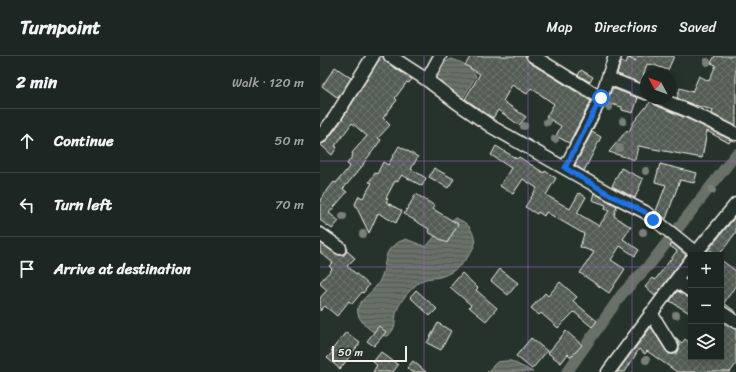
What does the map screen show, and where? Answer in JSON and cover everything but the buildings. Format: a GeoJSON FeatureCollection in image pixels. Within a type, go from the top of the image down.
{"type":"FeatureCollection","features":[{"type":"Feature","properties":{"kind":"street"},"geometry":{"type":"LineString","coordinates":[[320,137],[335,117],[373,56]]}},
{"type":"Feature","properties":{"kind":"street"},"geometry":{"type":"LineString","coordinates":[[390,56],[492,126],[612,196],[645,212],[690,252]]}},
{"type":"Feature","properties":{"kind":"street"},"geometry":{"type":"LineString","coordinates":[[427,80],[440,56]]}},
{"type":"Feature","properties":{"kind":"street"},"geometry":{"type":"LineString","coordinates":[[533,56],[601,98]]}},
{"type":"Feature","properties":{"kind":"street"},"geometry":{"type":"LineString","coordinates":[[565,168],[601,98],[615,56]]}},
{"type":"Feature","properties":{"kind":"street"},"geometry":{"type":"LineString","coordinates":[[608,78],[640,91]]}},
{"type":"Feature","properties":{"kind":"street"},"geometry":{"type":"LineString","coordinates":[[672,104],[732,132]]}},
{"type":"Feature","properties":{"kind":"street"},"geometry":{"type":"LineString","coordinates":[[697,252],[735,207]]}},
{"type":"Feature","properties":{"kind":"street"},"geometry":{"type":"LineString","coordinates":[[320,234],[340,248]]}},
{"type":"Feature","properties":{"kind":"street"},"geometry":{"type":"LineString","coordinates":[[608,372],[688,264]]}},
{"type":"Feature","properties":{"kind":"street"},"geometry":{"type":"LineString","coordinates":[[676,281],[688,289]]}},
{"type":"Feature","properties":{"kind":"street"},"geometry":{"type":"LineString","coordinates":[[651,313],[672,347]]}},
{"type":"Feature","properties":{"kind":"street"},"geometry":{"type":"LineString","coordinates":[[724,314],[736,322]]}},
{"type":"Feature","properties":{"kind":"shaded area"},"geometry":{"type":"Polygon","coordinates":[[[451,59],[465,65],[472,70],[476,76],[463,98],[460,98],[444,85],[438,75],[439,69],[443,64],[451,59]]]}},
{"type":"Feature","properties":{"kind":"shaded area"},"geometry":{"type":"Polygon","coordinates":[[[455,218],[469,226],[473,233],[476,241],[471,253],[458,268],[452,272],[440,277],[422,280],[414,287],[399,306],[394,328],[388,336],[379,335],[372,331],[361,319],[358,313],[358,308],[379,282],[388,252],[397,243],[406,239],[426,247],[444,225],[455,218]]]}},
{"type":"Feature","properties":{"kind":"shaded area"},"geometry":{"type":"Polygon","coordinates":[[[511,361],[533,372],[487,372],[497,362],[511,361]]]}},
{"type":"Feature","properties":{"kind":"waterway"},"geometry":{"type":"LineString","coordinates":[[567,372],[622,294],[651,263],[736,154]]}},
{"type":"Feature","properties":{"kind":"route"},"geometry":{"type":"LineString","coordinates":[[601,98],[565,168],[612,196],[645,212],[653,220]]}}]}
